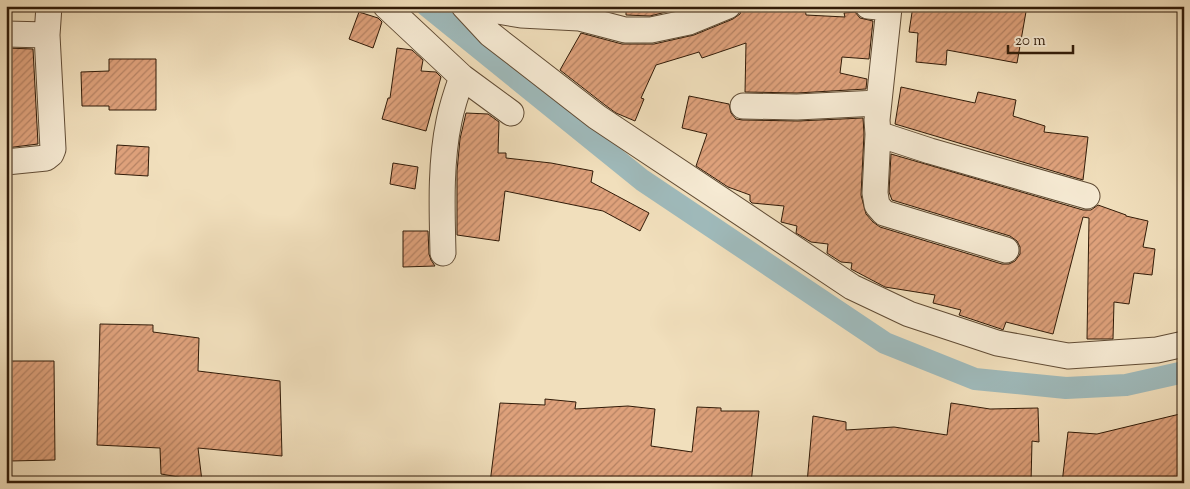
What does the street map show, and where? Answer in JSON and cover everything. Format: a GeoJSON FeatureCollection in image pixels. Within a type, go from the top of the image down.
{"type":"FeatureCollection","features":[{"type":"Feature","properties":{"kind":"street"},"geometry":{"type":"LineString","coordinates":[[6,162],[46,158],[51,154],[47,34],[49,6]]}},
{"type":"Feature","properties":{"kind":"street"},"geometry":{"type":"LineString","coordinates":[[386,6],[462,76],[511,113]]}},
{"type":"Feature","properties":{"kind":"street"},"geometry":{"type":"LineString","coordinates":[[466,6],[492,8],[521,15],[552,18],[579,18],[602,14],[625,30],[651,30],[689,22],[728,6]]}},
{"type":"Feature","properties":{"kind":"street"},"geometry":{"type":"LineString","coordinates":[[466,6],[490,34],[596,117],[852,287],[908,314],[997,343],[1068,356],[1157,350],[1184,344]]}},
{"type":"Feature","properties":{"kind":"street"},"geometry":{"type":"LineString","coordinates":[[882,7],[875,193],[877,205],[884,213],[1006,250]]}},
{"type":"Feature","properties":{"kind":"street"},"geometry":{"type":"LineString","coordinates":[[6,34],[47,34]]}},
{"type":"Feature","properties":{"kind":"street"},"geometry":{"type":"LineString","coordinates":[[443,253],[442,199],[448,123],[462,76]]}},
{"type":"Feature","properties":{"kind":"street"},"geometry":{"type":"LineString","coordinates":[[743,106],[797,107],[878,102]]}},
{"type":"Feature","properties":{"kind":"street"},"geometry":{"type":"LineString","coordinates":[[878,134],[930,151],[1087,196]]}},
{"type":"Feature","properties":{"kind":"building"},"geometry":{"type":"Polygon","coordinates":[[[626,6],[690,6],[650,16],[626,15],[626,6]]]}},
{"type":"Feature","properties":{"kind":"building"},"geometry":{"type":"Polygon","coordinates":[[[766,6],[766,11],[805,7],[806,15],[845,17],[844,13],[855,12],[860,18],[873,21],[869,59],[842,57],[840,73],[867,79],[866,89],[797,93],[745,92],[746,43],[702,58],[699,52],[656,65],[641,98],[644,99],[635,121],[616,113],[560,70],[581,33],[622,44],[654,44],[694,35],[733,19],[740,14],[742,7],[766,6]]]}},
{"type":"Feature","properties":{"kind":"building"},"geometry":{"type":"Polygon","coordinates":[[[913,6],[1027,6],[1017,63],[947,50],[946,65],[916,62],[918,33],[909,32],[913,6]]]}},
{"type":"Feature","properties":{"kind":"building"},"geometry":{"type":"Polygon","coordinates":[[[359,12],[378,18],[382,22],[373,48],[349,39],[359,12]]]}},
{"type":"Feature","properties":{"kind":"building"},"geometry":{"type":"Polygon","coordinates":[[[6,48],[33,49],[38,144],[6,148],[6,48]]]}},
{"type":"Feature","properties":{"kind":"building"},"geometry":{"type":"Polygon","coordinates":[[[397,48],[412,50],[423,60],[421,71],[436,72],[441,77],[426,131],[382,119],[388,98],[390,98],[397,48]]]}},
{"type":"Feature","properties":{"kind":"building"},"geometry":{"type":"Polygon","coordinates":[[[109,59],[156,59],[156,110],[109,110],[109,106],[82,106],[81,72],[109,71],[109,59]]]}},
{"type":"Feature","properties":{"kind":"building"},"geometry":{"type":"Polygon","coordinates":[[[901,87],[975,103],[978,92],[1016,100],[1013,116],[1045,126],[1044,132],[1088,137],[1083,180],[895,124],[901,87]]]}},
{"type":"Feature","properties":{"kind":"building"},"geometry":{"type":"Polygon","coordinates":[[[689,96],[729,104],[731,113],[736,119],[743,120],[798,121],[863,118],[861,195],[866,214],[880,227],[1002,264],[1009,264],[1015,261],[1020,254],[1020,247],[1017,241],[1010,236],[892,200],[889,192],[891,154],[1083,210],[1091,210],[1098,205],[1126,216],[1148,221],[1143,247],[1155,249],[1152,275],[1134,273],[1129,304],[1114,302],[1113,339],[1087,339],[1089,218],[1083,217],[1053,334],[1006,322],[1003,330],[959,315],[961,310],[933,303],[935,295],[885,287],[851,269],[852,263],[841,262],[827,253],[828,244],[811,242],[796,233],[797,226],[781,222],[784,206],[752,203],[750,195],[728,187],[696,166],[707,134],[682,128],[689,96]]]}},
{"type":"Feature","properties":{"kind":"building"},"geometry":{"type":"Polygon","coordinates":[[[466,113],[488,114],[499,122],[498,153],[506,153],[506,158],[551,163],[593,171],[591,182],[649,213],[640,231],[603,211],[505,191],[499,241],[457,235],[457,171],[460,139],[466,113]]]}},
{"type":"Feature","properties":{"kind":"building"},"geometry":{"type":"Polygon","coordinates":[[[117,145],[149,147],[148,176],[115,174],[117,145]]]}},
{"type":"Feature","properties":{"kind":"building"},"geometry":{"type":"Polygon","coordinates":[[[393,163],[418,167],[415,189],[390,184],[393,163]]]}},
{"type":"Feature","properties":{"kind":"building"},"geometry":{"type":"Polygon","coordinates":[[[403,231],[428,231],[429,254],[435,266],[403,267],[403,231]]]}},
{"type":"Feature","properties":{"kind":"building"},"geometry":{"type":"Polygon","coordinates":[[[100,324],[153,325],[153,332],[199,338],[198,371],[280,381],[282,456],[198,448],[202,481],[161,474],[160,448],[97,445],[100,324]]]}},
{"type":"Feature","properties":{"kind":"building"},"geometry":{"type":"Polygon","coordinates":[[[9,361],[54,361],[55,460],[10,461],[9,361]]]}},
{"type":"Feature","properties":{"kind":"building"},"geometry":{"type":"Polygon","coordinates":[[[545,399],[576,402],[575,409],[628,406],[655,409],[651,446],[692,452],[697,407],[721,408],[721,411],[759,411],[751,483],[490,483],[500,403],[545,405],[545,399]]]}},
{"type":"Feature","properties":{"kind":"building"},"geometry":{"type":"Polygon","coordinates":[[[951,403],[990,409],[1038,408],[1039,442],[1032,441],[1031,483],[807,483],[813,416],[846,422],[846,430],[894,427],[947,435],[951,403]]]}},
{"type":"Feature","properties":{"kind":"building"},"geometry":{"type":"Polygon","coordinates":[[[1184,413],[1184,483],[1062,483],[1068,432],[1097,434],[1184,413]]]}},
{"type":"Feature","properties":{"kind":"waterway"},"geometry":{"type":"LineString","coordinates":[[427,6],[642,180],[885,343],[975,379],[1066,388],[1126,385],[1184,372]]}}]}
